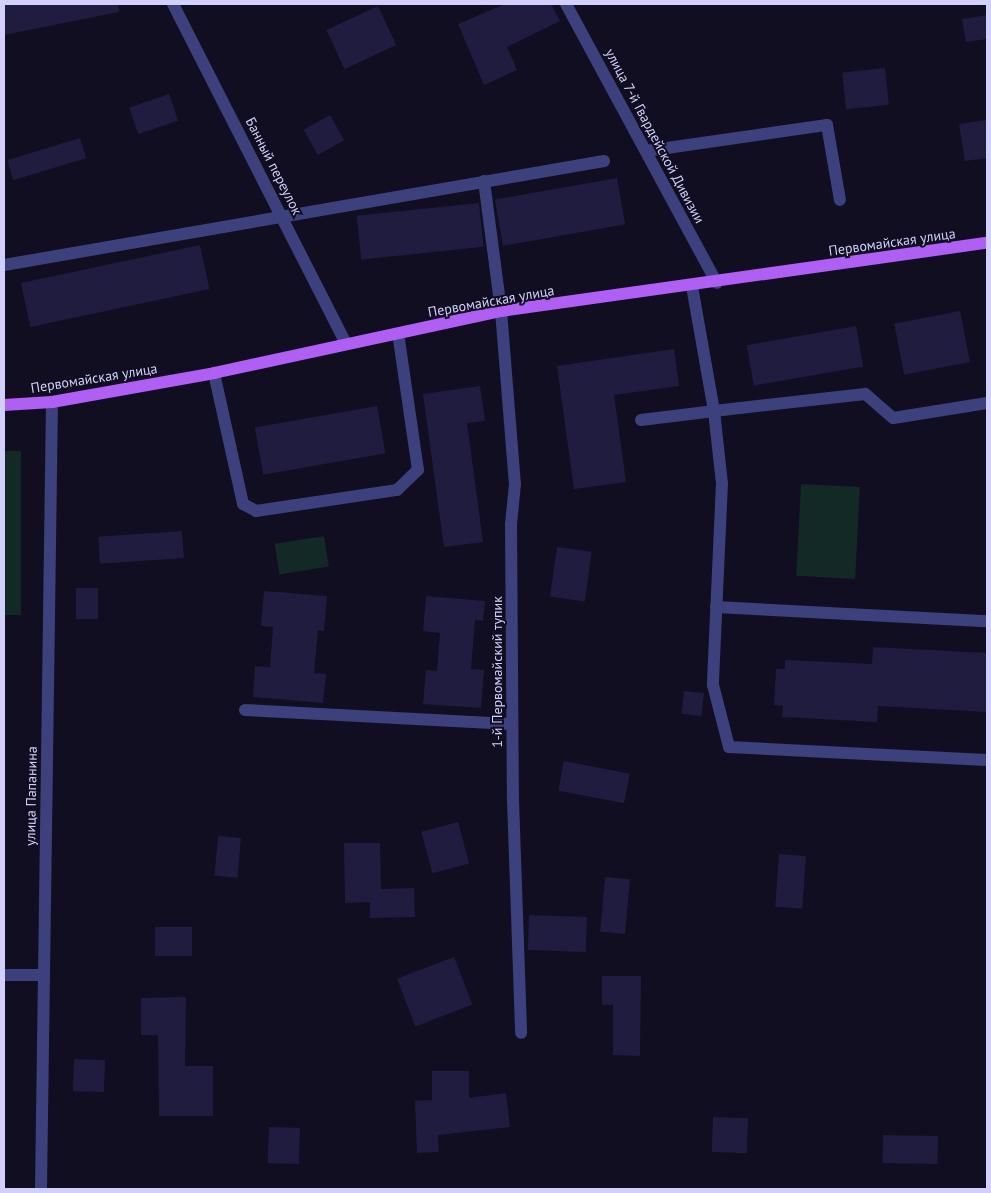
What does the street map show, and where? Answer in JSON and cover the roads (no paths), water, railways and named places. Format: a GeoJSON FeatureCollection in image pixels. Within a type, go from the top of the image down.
{"type":"FeatureCollection","features":[{"type":"Feature","properties":{"kind":"main road","name":"Первомайская улица"},"geometry":{"type":"LineString","coordinates":[[4,405],[52,402],[214,373],[501,312],[717,283],[987,243]]}},
{"type":"Feature","properties":{"kind":"street","name":"Банный переулок"},"geometry":{"type":"LineString","coordinates":[[173,4],[282,214],[346,344]]}},
{"type":"Feature","properties":{"kind":"street","name":"улица 7-й Гвардейской Дивизии"},"geometry":{"type":"LineString","coordinates":[[566,4],[717,283]]}},
{"type":"Feature","properties":{"kind":"street"},"geometry":{"type":"LineString","coordinates":[[646,152],[827,125],[840,200]]}},
{"type":"Feature","properties":{"kind":"street"},"geometry":{"type":"LineString","coordinates":[[4,265],[282,214],[604,161]]}},
{"type":"Feature","properties":{"kind":"street","name":"1-й Первомайский тупик"},"geometry":{"type":"LineString","coordinates":[[484,181],[501,312],[515,484],[511,524],[512,724],[514,904],[521,1033]]}},
{"type":"Feature","properties":{"kind":"street"},"geometry":{"type":"LineString","coordinates":[[692,286],[714,411],[722,483],[712,685],[730,747],[987,760]]}},
{"type":"Feature","properties":{"kind":"street"},"geometry":{"type":"LineString","coordinates":[[214,373],[243,504],[256,511],[397,490],[418,470],[398,333]]}},
{"type":"Feature","properties":{"kind":"street"},"geometry":{"type":"LineString","coordinates":[[641,420],[865,394],[893,418],[987,403]]}},
{"type":"Feature","properties":{"kind":"street","name":"улица Папанина"},"geometry":{"type":"LineString","coordinates":[[41,1189],[45,1104],[43,975],[52,402]]}},
{"type":"Feature","properties":{"kind":"street"},"geometry":{"type":"LineString","coordinates":[[716,607],[987,621]]}},
{"type":"Feature","properties":{"kind":"street"},"geometry":{"type":"LineString","coordinates":[[245,710],[512,724]]}},
{"type":"Feature","properties":{"kind":"street"},"geometry":{"type":"LineString","coordinates":[[4,975],[43,975]]}}]}
